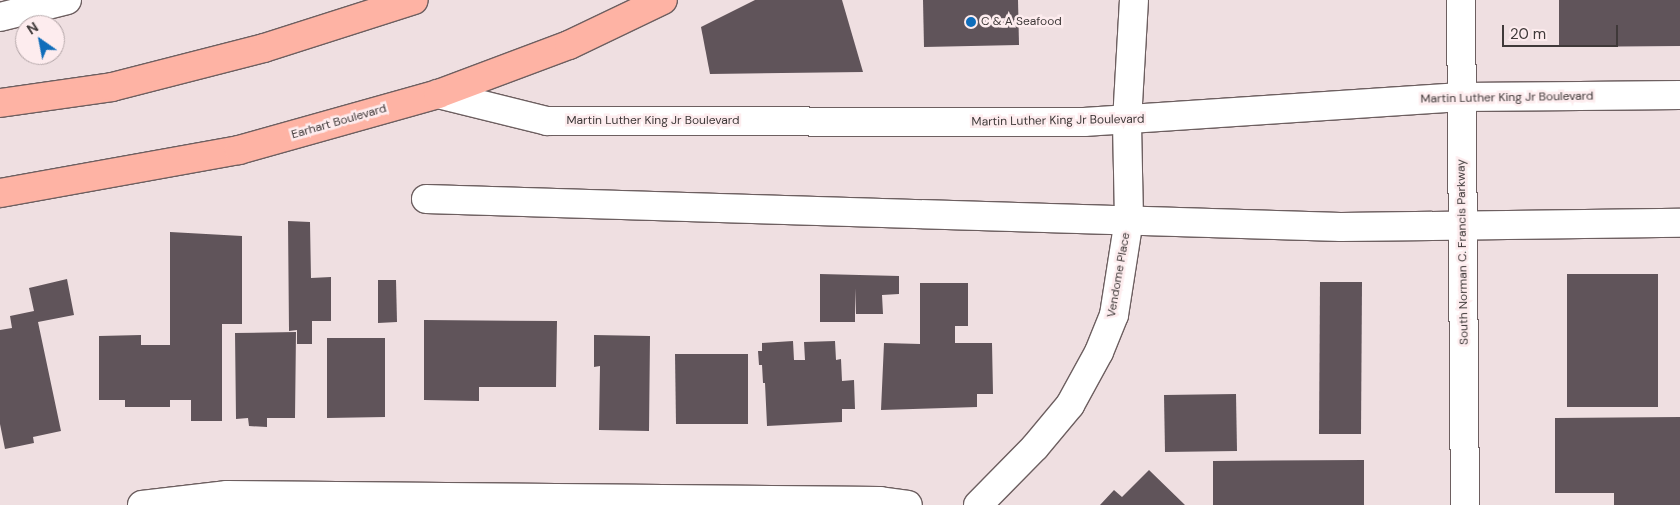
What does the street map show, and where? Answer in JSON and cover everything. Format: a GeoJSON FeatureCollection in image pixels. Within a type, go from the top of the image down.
{"type":"FeatureCollection","features":[{"type":"Feature","properties":{"kind":"main road"},"geometry":{"type":"LineString","coordinates":[[0,103],[121,85],[264,48],[414,0]]}},
{"type":"Feature","properties":{"kind":"main road","name":"Earhart Boulevard"},"geometry":{"type":"LineString","coordinates":[[0,193],[239,150],[438,94],[569,45],[663,0]]}},
{"type":"Feature","properties":{"kind":"street"},"geometry":{"type":"LineString","coordinates":[[0,17],[67,0]]}},
{"type":"Feature","properties":{"kind":"street","name":"Vendome Place"},"geometry":{"type":"LineString","coordinates":[[978,505],[1035,447],[1070,405],[1099,352],[1114,315],[1129,220],[1127,122],[1134,0]]}},
{"type":"Feature","properties":{"kind":"street","name":"South Norman C. Francis Parkway"},"geometry":{"type":"LineString","coordinates":[[1461,0],[1465,505]]}},
{"type":"Feature","properties":{"kind":"street","name":"Martin Luther King Jr Boulevard"},"geometry":{"type":"LineString","coordinates":[[438,94],[547,121],[1127,122],[1461,97],[1680,95]]}},
{"type":"Feature","properties":{"kind":"street"},"geometry":{"type":"LineString","coordinates":[[426,199],[1341,227],[1680,223]]}},
{"type":"Feature","properties":{"kind":"street"},"geometry":{"type":"LineString","coordinates":[[142,505],[227,495],[824,503],[880,501],[908,505]]}},
{"type":"Feature","properties":{"kind":"building"},"geometry":{"type":"Polygon","coordinates":[[[755,0],[842,0],[863,72],[710,74],[701,27],[755,0]]]}},
{"type":"Feature","properties":{"kind":"building","name":"C & A Seafood"},"geometry":{"type":"Polygon","coordinates":[[[923,0],[1018,0],[1019,45],[924,47],[923,0]]]}},
{"type":"Feature","properties":{"kind":"building"},"geometry":{"type":"Polygon","coordinates":[[[1559,0],[1680,0],[1680,46],[1559,47],[1559,0]]]}},
{"type":"Feature","properties":{"kind":"building"},"geometry":{"type":"Polygon","coordinates":[[[288,221],[310,222],[311,278],[331,277],[331,321],[312,321],[312,344],[297,344],[297,330],[289,331],[288,221]]]}},
{"type":"Feature","properties":{"kind":"building"},"geometry":{"type":"Polygon","coordinates":[[[170,232],[242,236],[242,324],[222,324],[222,421],[191,421],[191,400],[170,400],[170,407],[125,407],[125,400],[99,400],[99,336],[141,335],[141,345],[170,345],[170,232]]]}},
{"type":"Feature","properties":{"kind":"building"},"geometry":{"type":"Polygon","coordinates":[[[820,274],[899,276],[899,294],[882,295],[883,314],[856,314],[855,288],[855,322],[820,322],[820,274]]]}},
{"type":"Feature","properties":{"kind":"building"},"geometry":{"type":"Polygon","coordinates":[[[1567,274],[1658,274],[1658,407],[1567,407],[1567,274]]]}},
{"type":"Feature","properties":{"kind":"building"},"geometry":{"type":"Polygon","coordinates":[[[67,279],[74,315],[38,322],[61,431],[33,437],[34,443],[5,449],[0,424],[0,330],[12,328],[10,316],[34,311],[29,288],[67,279]]]}},
{"type":"Feature","properties":{"kind":"building"},"geometry":{"type":"Polygon","coordinates":[[[378,280],[396,280],[397,322],[378,323],[378,280]]]}},
{"type":"Feature","properties":{"kind":"building"},"geometry":{"type":"Polygon","coordinates":[[[1320,282],[1362,282],[1361,434],[1319,434],[1320,282]]]}},
{"type":"Feature","properties":{"kind":"building"},"geometry":{"type":"Polygon","coordinates":[[[920,283],[968,283],[968,326],[955,326],[955,343],[992,343],[993,394],[977,394],[977,407],[881,410],[884,343],[920,344],[920,283]]]}},
{"type":"Feature","properties":{"kind":"building"},"geometry":{"type":"Polygon","coordinates":[[[424,320],[557,321],[556,387],[479,387],[479,401],[424,400],[424,320]]]}},
{"type":"Feature","properties":{"kind":"building"},"geometry":{"type":"Polygon","coordinates":[[[296,332],[295,418],[267,418],[267,427],[249,426],[248,418],[236,419],[235,333],[296,332]]]}},
{"type":"Feature","properties":{"kind":"building"},"geometry":{"type":"Polygon","coordinates":[[[594,335],[650,336],[649,431],[599,430],[600,366],[594,367],[594,335]]]}},
{"type":"Feature","properties":{"kind":"building"},"geometry":{"type":"Polygon","coordinates":[[[327,338],[385,338],[385,417],[327,418],[327,338]]]}},
{"type":"Feature","properties":{"kind":"building"},"geometry":{"type":"Polygon","coordinates":[[[793,341],[794,360],[805,360],[804,342],[835,341],[836,360],[841,359],[842,381],[854,380],[855,409],[842,409],[842,422],[767,426],[765,383],[763,383],[762,365],[759,365],[758,351],[762,351],[762,343],[793,341]]]}},
{"type":"Feature","properties":{"kind":"building"},"geometry":{"type":"Polygon","coordinates":[[[675,354],[748,354],[748,424],[676,424],[675,354]]]}},
{"type":"Feature","properties":{"kind":"building"},"geometry":{"type":"Polygon","coordinates":[[[1236,394],[1237,451],[1165,452],[1164,395],[1236,394]]]}},
{"type":"Feature","properties":{"kind":"building"},"geometry":{"type":"Polygon","coordinates":[[[1680,417],[1680,505],[1614,505],[1614,493],[1555,493],[1555,418],[1680,417]]]}},
{"type":"Feature","properties":{"kind":"building"},"geometry":{"type":"Polygon","coordinates":[[[1364,460],[1364,505],[1213,505],[1213,461],[1364,460]]]}},
{"type":"Feature","properties":{"kind":"building"},"geometry":{"type":"Polygon","coordinates":[[[1149,470],[1185,505],[1100,505],[1114,490],[1122,497],[1149,470]]]}},
{"type":"Feature","properties":{"kind":"place","name":"C & A Seafood"},"geometry":{"type":"Point","coordinates":[971,22]}}]}
